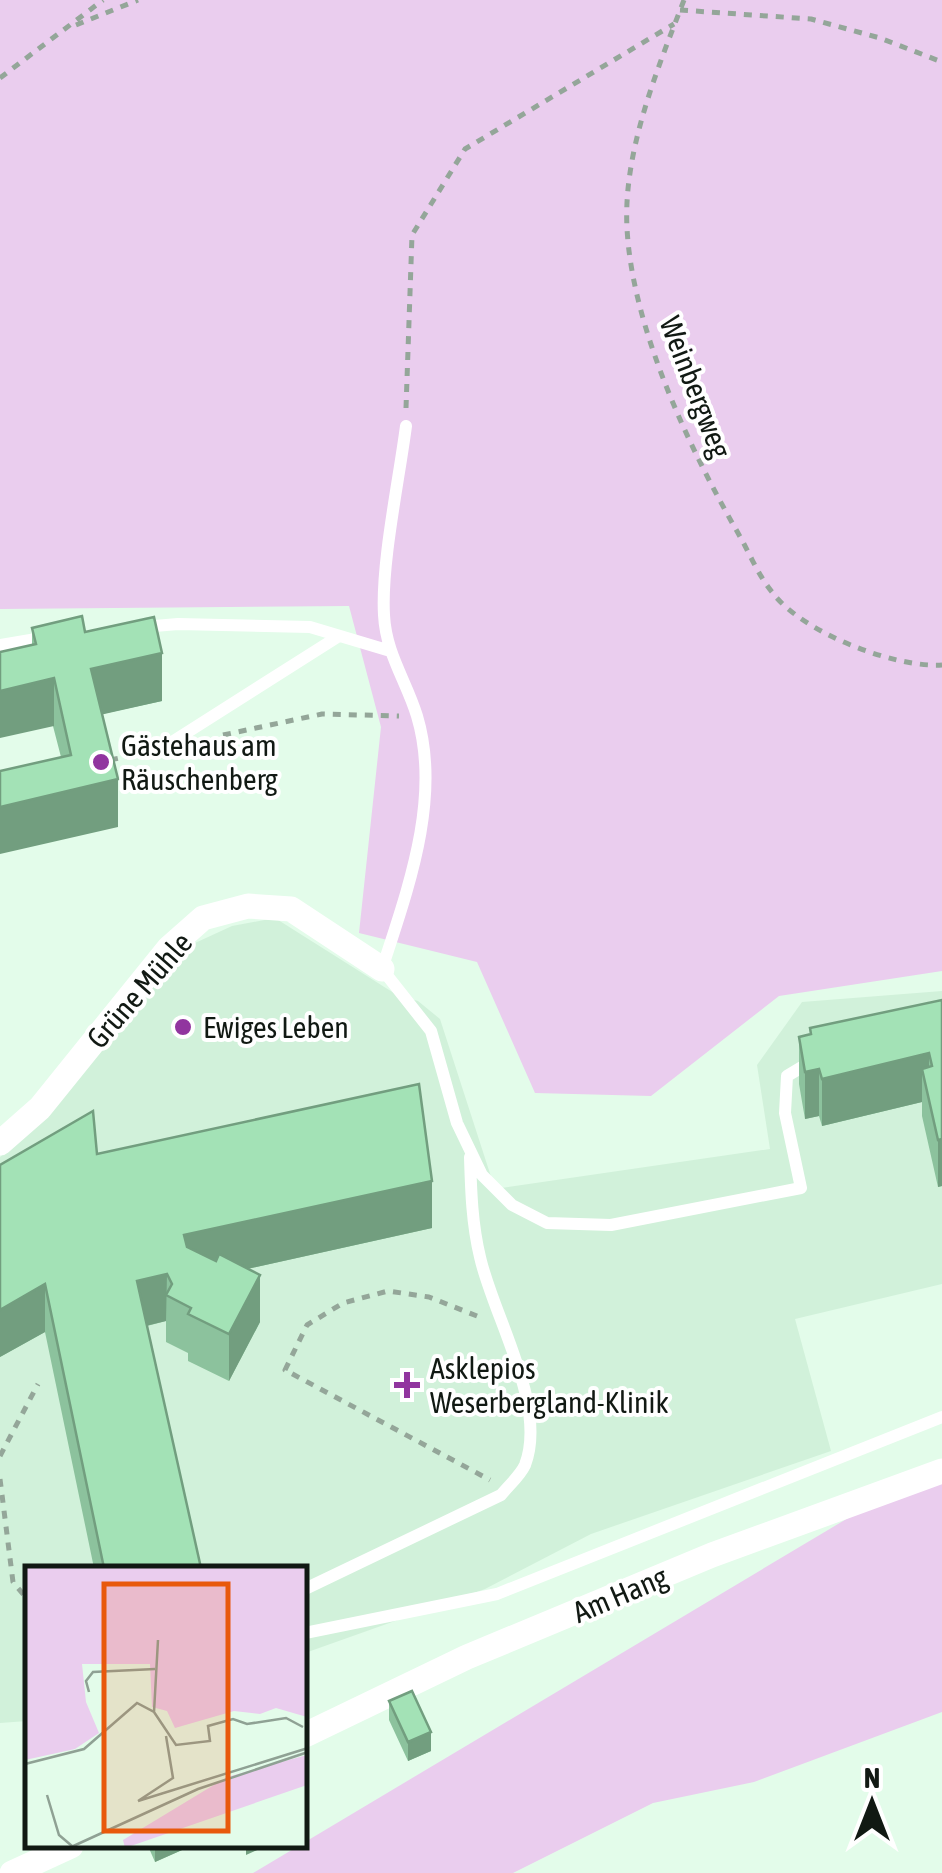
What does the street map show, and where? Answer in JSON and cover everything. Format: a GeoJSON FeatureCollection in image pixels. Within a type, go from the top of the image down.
{"type":"FeatureCollection","features":[{"type":"Feature","properties":{"kind":"street","name":"Grüne Mühle"},"geometry":{"type":"LineString","coordinates":[[0,1143],[40,1108],[169,948],[203,918],[248,906],[292,909],[382,969]]}},
{"type":"Feature","properties":{"kind":"street","name":"Am Hang"},"geometry":{"type":"LineString","coordinates":[[308,1734],[468,1657],[695,1562],[942,1471]]}},
{"type":"Feature","properties":{"kind":"street"},"geometry":{"type":"LineString","coordinates":[[12,1873],[67,1848]]}},
{"type":"Feature","properties":{"kind":"lane"},"geometry":{"type":"LineString","coordinates":[[406,426],[383,610],[387,650],[417,717],[425,792],[413,872],[382,969],[432,1031],[456,1123],[482,1175],[512,1205],[546,1222],[611,1225],[801,1188],[785,1113],[786,1076],[810,1062],[828,1058]]}},
{"type":"Feature","properties":{"kind":"lane"},"geometry":{"type":"LineString","coordinates":[[118,630],[178,624],[310,627],[387,650]]}},
{"type":"Feature","properties":{"kind":"lane"},"geometry":{"type":"LineString","coordinates":[[0,645],[59,636]]}},
{"type":"Feature","properties":{"kind":"lane"},"geometry":{"type":"LineString","coordinates":[[161,749],[339,636]]}},
{"type":"Feature","properties":{"kind":"lane"},"geometry":{"type":"LineString","coordinates":[[308,1587],[506,1489],[524,1469],[529,1450],[527,1402],[480,1258],[471,1206],[470,1150]]}},
{"type":"Feature","properties":{"kind":"lane"},"geometry":{"type":"LineString","coordinates":[[308,1633],[497,1594],[558,1566],[942,1417]]}},
{"type":"Feature","properties":{"kind":"path"},"geometry":{"type":"LineString","coordinates":[[0,78],[102,0]]}},
{"type":"Feature","properties":{"kind":"path"},"geometry":{"type":"LineString","coordinates":[[71,27],[138,0]]}},
{"type":"Feature","properties":{"kind":"path","name":"Weinbergweg"},"geometry":{"type":"LineString","coordinates":[[684,0],[633,151],[626,227],[639,300],[691,451],[773,595],[844,645],[924,666],[942,665]]}},
{"type":"Feature","properties":{"kind":"path"},"geometry":{"type":"LineString","coordinates":[[680,10],[811,19],[880,38],[942,62]]}},
{"type":"Feature","properties":{"kind":"path"},"geometry":{"type":"LineString","coordinates":[[406,426],[412,235],[435,192],[465,149],[674,24]]}},
{"type":"Feature","properties":{"kind":"path"},"geometry":{"type":"LineString","coordinates":[[215,737],[322,714],[417,717]]}},
{"type":"Feature","properties":{"kind":"path"},"geometry":{"type":"LineString","coordinates":[[101,762],[161,749]]}},
{"type":"Feature","properties":{"kind":"path"},"geometry":{"type":"LineString","coordinates":[[502,1327],[429,1297],[388,1291],[343,1302],[308,1326],[285,1370],[506,1489]]}},
{"type":"Feature","properties":{"kind":"path"},"geometry":{"type":"LineString","coordinates":[[0,1456],[38,1384]]}},
{"type":"Feature","properties":{"kind":"path"},"geometry":{"type":"LineString","coordinates":[[0,1479],[13,1582],[25,1596]]}},
{"type":"Feature","properties":{"kind":"shaded area"},"geometry":{"type":"Polygon","coordinates":[[[0,0],[942,0],[942,971],[779,996],[651,1096],[535,1093],[477,962],[359,933],[381,727],[349,606],[0,609],[0,0]]]}},
{"type":"Feature","properties":{"kind":"shaded area","name":"Asklepios Weserbergland-Klinik"},"geometry":{"type":"Polygon","coordinates":[[[275,918],[397,995],[418,1001],[440,1019],[495,1189],[770,1149],[757,1065],[802,1002],[942,991],[942,1284],[795,1319],[831,1451],[591,1534],[485,1589],[308,1652],[308,1566],[25,1566],[25,1721],[0,1723],[0,1157],[26,1136],[182,949],[232,926],[275,918]]]}},
{"type":"Feature","properties":{"kind":"shaded area"},"geometry":{"type":"Polygon","coordinates":[[[942,1462],[942,1712],[754,1782],[653,1803],[513,1873],[253,1873],[295,1848],[308,1848],[308,1840],[942,1462]]]}},
{"type":"Feature","properties":{"kind":"building"},"geometry":{"type":"Polygon","coordinates":[[[82,616],[85,632],[154,617],[162,653],[91,669],[118,779],[0,807],[0,771],[71,755],[54,678],[0,691],[0,652],[36,644],[32,628],[82,616]]]}},
{"type":"Feature","properties":{"kind":"building"},"geometry":{"type":"Polygon","coordinates":[[[942,1000],[942,1139],[938,1140],[922,1069],[932,1066],[929,1053],[822,1079],[819,1069],[805,1072],[799,1037],[811,1034],[810,1028],[942,1000]]]}},
{"type":"Feature","properties":{"kind":"building"},"geometry":{"type":"Polygon","coordinates":[[[419,1084],[432,1181],[184,1235],[187,1247],[216,1261],[219,1254],[260,1275],[229,1334],[188,1314],[191,1308],[166,1295],[172,1284],[167,1274],[137,1281],[201,1566],[104,1566],[45,1284],[0,1310],[0,1165],[93,1111],[97,1154],[419,1084]]]}},
{"type":"Feature","properties":{"kind":"building"},"geometry":{"type":"Polygon","coordinates":[[[412,1691],[431,1732],[408,1742],[389,1701],[412,1691]]]}},
{"type":"Feature","properties":{"kind":"place","name":"Gästehaus am Räuschenberg"},"geometry":{"type":"Point","coordinates":[101,762]}},
{"type":"Feature","properties":{"kind":"place","name":"Ewiges Leben"},"geometry":{"type":"Point","coordinates":[183,1027]}},
{"type":"Feature","properties":{"kind":"place","name":"Asklepios Weserbergland-Klinik"},"geometry":{"type":"Point","coordinates":[407,1385]}}]}
